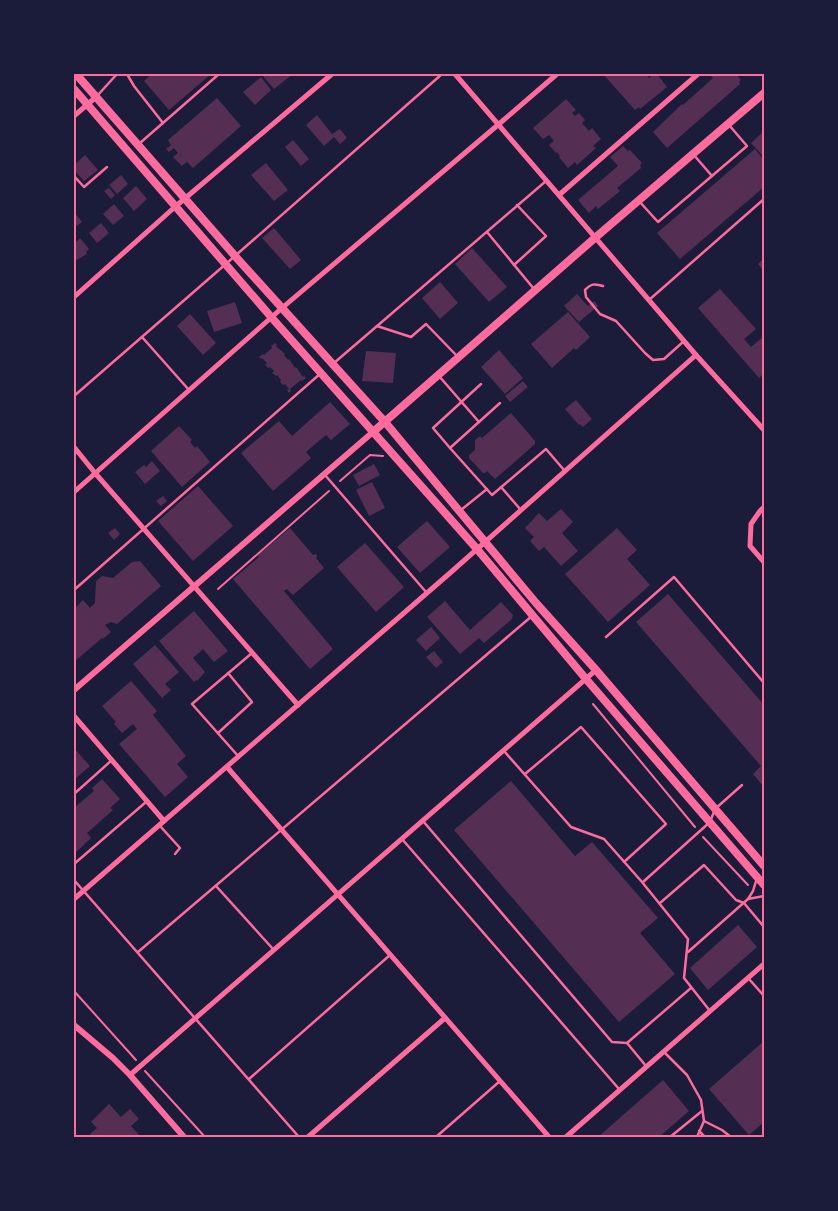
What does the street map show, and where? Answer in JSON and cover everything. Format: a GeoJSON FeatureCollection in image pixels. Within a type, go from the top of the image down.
{"type":"FeatureCollection","features":[{"type":"Feature","properties":{"kind":"main road"},"geometry":{"type":"LineString","coordinates":[[76,74],[235,256],[385,422],[536,603],[764,866]]}},
{"type":"Feature","properties":{"kind":"main road"},"geometry":{"type":"LineString","coordinates":[[74,89],[272,318],[477,549],[586,679],[764,885]]}},
{"type":"Feature","properties":{"kind":"main road"},"geometry":{"type":"LineString","coordinates":[[373,432],[764,93]]}},
{"type":"Feature","properties":{"kind":"street"},"geometry":{"type":"LineString","coordinates":[[74,297],[185,198],[332,74]]}},
{"type":"Feature","properties":{"kind":"street"},"geometry":{"type":"LineString","coordinates":[[455,74],[696,356],[764,430]]}},
{"type":"Feature","properties":{"kind":"street"},"geometry":{"type":"LineString","coordinates":[[74,492],[282,308],[557,74]]}},
{"type":"Feature","properties":{"kind":"street"},"geometry":{"type":"LineString","coordinates":[[559,195],[698,74]]}},
{"type":"Feature","properties":{"kind":"street"},"geometry":{"type":"LineString","coordinates":[[74,116],[96,97]]}},
{"type":"Feature","properties":{"kind":"street"},"geometry":{"type":"LineString","coordinates":[[74,899],[427,593],[696,356]]}},
{"type":"Feature","properties":{"kind":"street"},"geometry":{"type":"LineString","coordinates":[[74,690],[373,432]]}},
{"type":"Feature","properties":{"kind":"street"},"geometry":{"type":"LineString","coordinates":[[74,447],[298,705]]}},
{"type":"Feature","properties":{"kind":"street"},"geometry":{"type":"LineString","coordinates":[[762,509],[751,524],[750,546],[764,562]]}},
{"type":"Feature","properties":{"kind":"street"},"geometry":{"type":"LineString","coordinates":[[130,1075],[596,670]]}},
{"type":"Feature","properties":{"kind":"street"},"geometry":{"type":"LineString","coordinates":[[74,716],[164,821]]}},
{"type":"Feature","properties":{"kind":"street"},"geometry":{"type":"LineString","coordinates":[[227,767],[549,1137]]}},
{"type":"Feature","properties":{"kind":"street"},"geometry":{"type":"LineString","coordinates":[[566,1137],[764,964]]}},
{"type":"Feature","properties":{"kind":"street"},"geometry":{"type":"LineString","coordinates":[[308,1137],[446,1018]]}},
{"type":"Feature","properties":{"kind":"street"},"geometry":{"type":"LineString","coordinates":[[74,1025],[130,1075],[184,1137]]}},
{"type":"Feature","properties":{"kind":"lane"},"geometry":{"type":"LineString","coordinates":[[96,97],[117,74]]}},
{"type":"Feature","properties":{"kind":"lane"},"geometry":{"type":"LineString","coordinates":[[127,74],[163,123]]}},
{"type":"Feature","properties":{"kind":"lane"},"geometry":{"type":"LineString","coordinates":[[138,145],[219,74]]}},
{"type":"Feature","properties":{"kind":"lane"},"geometry":{"type":"LineString","coordinates":[[74,396],[442,74]]}},
{"type":"Feature","properties":{"kind":"lane"},"geometry":{"type":"LineString","coordinates":[[638,201],[658,222],[712,176],[747,146],[728,124]]}},
{"type":"Feature","properties":{"kind":"lane"},"geometry":{"type":"LineString","coordinates":[[693,154],[712,176]]}},
{"type":"Feature","properties":{"kind":"lane"},"geometry":{"type":"LineString","coordinates":[[74,176],[84,187],[107,167]]}},
{"type":"Feature","properties":{"kind":"lane"},"geometry":{"type":"LineString","coordinates":[[333,364],[547,180]]}},
{"type":"Feature","properties":{"kind":"lane"},"geometry":{"type":"LineString","coordinates":[[649,300],[764,199]]}},
{"type":"Feature","properties":{"kind":"lane"},"geometry":{"type":"LineString","coordinates":[[514,265],[546,236],[517,205]]}},
{"type":"Feature","properties":{"kind":"lane"},"geometry":{"type":"LineString","coordinates":[[487,232],[535,290]]}},
{"type":"Feature","properties":{"kind":"lane"},"geometry":{"type":"LineString","coordinates":[[603,286],[597,284],[590,285],[585,290],[586,297],[600,314],[616,321],[653,360],[664,359],[684,342]]}},
{"type":"Feature","properties":{"kind":"lane"},"geometry":{"type":"LineString","coordinates":[[377,326],[411,337],[426,324],[458,357]]}},
{"type":"Feature","properties":{"kind":"lane"},"geometry":{"type":"LineString","coordinates":[[142,337],[189,391]]}},
{"type":"Feature","properties":{"kind":"lane"},"geometry":{"type":"LineString","coordinates":[[74,590],[321,373]]}},
{"type":"Feature","properties":{"kind":"lane"},"geometry":{"type":"LineString","coordinates":[[438,375],[479,422]]}},
{"type":"Feature","properties":{"kind":"lane"},"geometry":{"type":"LineString","coordinates":[[481,384],[433,428],[492,495],[546,449],[565,471]]}},
{"type":"Feature","properties":{"kind":"lane"},"geometry":{"type":"LineString","coordinates":[[450,448],[500,403]]}},
{"type":"Feature","properties":{"kind":"lane"},"geometry":{"type":"LineString","coordinates":[[324,474],[427,593]]}},
{"type":"Feature","properties":{"kind":"lane"},"geometry":{"type":"LineString","coordinates":[[501,487],[521,510]]}},
{"type":"Feature","properties":{"kind":"lane"},"geometry":{"type":"LineString","coordinates":[[460,511],[486,488]]}},
{"type":"Feature","properties":{"kind":"lane"},"geometry":{"type":"LineString","coordinates":[[606,636],[674,577],[764,683]]}},
{"type":"Feature","properties":{"kind":"lane"},"geometry":{"type":"LineString","coordinates":[[138,952],[533,615]]}},
{"type":"Feature","properties":{"kind":"lane"},"geometry":{"type":"LineString","coordinates":[[239,757],[192,704],[252,653]]}},
{"type":"Feature","properties":{"kind":"lane"},"geometry":{"type":"LineString","coordinates":[[218,733],[252,702],[228,674]]}},
{"type":"Feature","properties":{"kind":"lane"},"geometry":{"type":"LineString","coordinates":[[524,774],[581,727],[666,824],[624,862]]}},
{"type":"Feature","properties":{"kind":"lane"},"geometry":{"type":"LineString","coordinates":[[504,751],[571,827],[604,839],[688,939],[684,978],[710,1012]]}},
{"type":"Feature","properties":{"kind":"lane"},"geometry":{"type":"LineString","coordinates":[[74,794],[112,760]]}},
{"type":"Feature","properties":{"kind":"lane"},"geometry":{"type":"LineString","coordinates":[[642,882],[710,822],[715,809],[742,784]]}},
{"type":"Feature","properties":{"kind":"lane"},"geometry":{"type":"LineString","coordinates":[[74,864],[147,801]]}},
{"type":"Feature","properties":{"kind":"lane"},"geometry":{"type":"LineString","coordinates":[[423,821],[612,1042],[626,1043],[691,988]]}},
{"type":"Feature","properties":{"kind":"lane"},"geometry":{"type":"LineString","coordinates":[[159,825],[180,848],[175,854]]}},
{"type":"Feature","properties":{"kind":"lane"},"geometry":{"type":"LineString","coordinates":[[402,839],[620,1090]]}},
{"type":"Feature","properties":{"kind":"lane"},"geometry":{"type":"LineString","coordinates":[[660,904],[704,865],[736,900],[744,903],[764,927]]}},
{"type":"Feature","properties":{"kind":"lane"},"geometry":{"type":"LineString","coordinates":[[688,952],[748,899],[754,891],[758,877]]}},
{"type":"Feature","properties":{"kind":"lane"},"geometry":{"type":"LineString","coordinates":[[74,880],[299,1137]]}},
{"type":"Feature","properties":{"kind":"lane"},"geometry":{"type":"LineString","coordinates":[[216,886],[274,950]]}},
{"type":"Feature","properties":{"kind":"lane"},"geometry":{"type":"LineString","coordinates":[[748,899],[764,896]]}},
{"type":"Feature","properties":{"kind":"lane"},"geometry":{"type":"LineString","coordinates":[[248,1079],[390,955]]}},
{"type":"Feature","properties":{"kind":"lane"},"geometry":{"type":"LineString","coordinates":[[748,978],[764,996]]}},
{"type":"Feature","properties":{"kind":"lane"},"geometry":{"type":"LineString","coordinates":[[626,1043],[647,1067]]}},
{"type":"Feature","properties":{"kind":"lane"},"geometry":{"type":"LineString","coordinates":[[664,1052],[687,1075],[700,1100],[704,1121],[697,1137]]}},
{"type":"Feature","properties":{"kind":"lane"},"geometry":{"type":"LineString","coordinates":[[436,1137],[500,1081]]}},
{"type":"Feature","properties":{"kind":"lane"},"geometry":{"type":"LineString","coordinates":[[670,1137],[702,1111]]}},
{"type":"Feature","properties":{"kind":"lane"},"geometry":{"type":"LineString","coordinates":[[704,1121],[731,1137]]}},
{"type":"Feature","properties":{"kind":"lane"},"geometry":{"type":"LineString","coordinates":[[699,1131],[705,1137]]}},
{"type":"Feature","properties":{"kind":"path"},"geometry":{"type":"LineString","coordinates":[[218,589],[370,455],[383,456],[367,438]]}},
{"type":"Feature","properties":{"kind":"path"},"geometry":{"type":"LineString","coordinates":[[590,699],[699,832],[754,891]]}},
{"type":"Feature","properties":{"kind":"building"},"geometry":{"type":"Polygon","coordinates":[[[152,74],[211,74],[169,110],[144,81],[152,74]]]}},
{"type":"Feature","properties":{"kind":"building"},"geometry":{"type":"Polygon","coordinates":[[[266,74],[293,74],[274,89],[263,76],[266,74]]]}},
{"type":"Feature","properties":{"kind":"building"},"geometry":{"type":"Polygon","coordinates":[[[603,74],[651,74],[649,78],[657,74],[667,87],[640,109],[639,107],[635,110],[603,74]]]}},
{"type":"Feature","properties":{"kind":"building"},"geometry":{"type":"Polygon","coordinates":[[[709,74],[736,74],[741,80],[740,84],[667,148],[653,132],[713,78],[709,74]]]}},
{"type":"Feature","properties":{"kind":"building"},"geometry":{"type":"Polygon","coordinates":[[[261,77],[271,90],[255,105],[243,92],[261,77]]]}},
{"type":"Feature","properties":{"kind":"building"},"geometry":{"type":"Polygon","coordinates":[[[217,98],[241,126],[193,168],[187,162],[182,166],[173,157],[178,153],[174,148],[169,152],[166,149],[171,145],[168,140],[217,98]]]}},
{"type":"Feature","properties":{"kind":"building"},"geometry":{"type":"Polygon","coordinates":[[[566,99],[576,110],[572,113],[575,116],[579,113],[585,120],[582,123],[589,131],[592,128],[601,139],[593,146],[596,148],[577,165],[575,162],[568,168],[557,152],[549,145],[554,141],[549,135],[543,139],[533,128],[566,99]]]}},
{"type":"Feature","properties":{"kind":"building"},"geometry":{"type":"Polygon","coordinates":[[[317,115],[332,134],[340,129],[347,138],[340,144],[334,137],[324,146],[306,125],[317,115]]]}},
{"type":"Feature","properties":{"kind":"building"},"geometry":{"type":"Polygon","coordinates":[[[764,131],[764,155],[763,156],[751,143],[764,131]]]}},
{"type":"Feature","properties":{"kind":"building"},"geometry":{"type":"Polygon","coordinates":[[[293,140],[309,159],[301,166],[285,147],[293,140]]]}},
{"type":"Feature","properties":{"kind":"building"},"geometry":{"type":"Polygon","coordinates":[[[623,146],[628,151],[630,150],[642,163],[640,165],[641,168],[617,188],[620,191],[598,209],[596,206],[589,213],[578,200],[618,166],[610,157],[623,146]]]}},
{"type":"Feature","properties":{"kind":"building"},"geometry":{"type":"Polygon","coordinates":[[[755,149],[764,160],[764,187],[680,259],[657,233],[755,149]]]}},
{"type":"Feature","properties":{"kind":"building"},"geometry":{"type":"Polygon","coordinates":[[[85,155],[98,170],[84,181],[74,170],[74,165],[85,155]]]}},
{"type":"Feature","properties":{"kind":"building"},"geometry":{"type":"Polygon","coordinates":[[[266,163],[288,190],[274,201],[251,175],[266,163]]]}},
{"type":"Feature","properties":{"kind":"building"},"geometry":{"type":"Polygon","coordinates":[[[121,175],[128,184],[117,194],[109,185],[121,175]]]}},
{"type":"Feature","properties":{"kind":"building"},"geometry":{"type":"Polygon","coordinates":[[[136,186],[147,199],[134,211],[123,198],[136,186]]]}},
{"type":"Feature","properties":{"kind":"building"},"geometry":{"type":"Polygon","coordinates":[[[109,188],[115,195],[111,199],[104,191],[109,188]]]}},
{"type":"Feature","properties":{"kind":"building"},"geometry":{"type":"Polygon","coordinates":[[[114,204],[124,216],[113,225],[103,214],[114,204]]]}},
{"type":"Feature","properties":{"kind":"building"},"geometry":{"type":"Polygon","coordinates":[[[75,213],[82,222],[77,226],[74,223],[75,213]]]}},
{"type":"Feature","properties":{"kind":"building"},"geometry":{"type":"Polygon","coordinates":[[[101,223],[109,233],[97,243],[89,233],[101,223]]]}},
{"type":"Feature","properties":{"kind":"building"},"geometry":{"type":"Polygon","coordinates":[[[274,228],[301,260],[290,269],[262,238],[274,228]]]}},
{"type":"Feature","properties":{"kind":"building"},"geometry":{"type":"Polygon","coordinates":[[[80,238],[89,249],[86,252],[87,254],[77,260],[74,256],[74,244],[80,238]]]}},
{"type":"Feature","properties":{"kind":"building"},"geometry":{"type":"Polygon","coordinates":[[[472,248],[507,287],[489,302],[455,264],[472,248]]]}},
{"type":"Feature","properties":{"kind":"building"},"geometry":{"type":"Polygon","coordinates":[[[764,258],[764,271],[758,264],[764,258]]]}},
{"type":"Feature","properties":{"kind":"building"},"geometry":{"type":"Polygon","coordinates":[[[440,282],[458,303],[440,319],[422,298],[440,282]]]}},
{"type":"Feature","properties":{"kind":"building"},"geometry":{"type":"Polygon","coordinates":[[[720,289],[756,329],[744,339],[751,347],[764,336],[764,373],[759,378],[698,308],[720,289]]]}},
{"type":"Feature","properties":{"kind":"building"},"geometry":{"type":"Polygon","coordinates":[[[577,294],[588,306],[594,301],[598,306],[579,322],[564,306],[577,294]]]}},
{"type":"Feature","properties":{"kind":"building"},"geometry":{"type":"Polygon","coordinates":[[[235,302],[242,323],[214,332],[207,311],[235,302]]]}},
{"type":"Feature","properties":{"kind":"building"},"geometry":{"type":"Polygon","coordinates":[[[568,312],[590,337],[576,350],[574,348],[552,368],[531,344],[568,312]]]}},
{"type":"Feature","properties":{"kind":"building"},"geometry":{"type":"Polygon","coordinates":[[[190,314],[216,343],[203,355],[177,326],[190,314]]]}},
{"type":"Feature","properties":{"kind":"building"},"geometry":{"type":"Polygon","coordinates":[[[275,343],[295,368],[306,378],[290,389],[289,393],[287,390],[289,389],[285,384],[283,385],[280,382],[281,380],[277,375],[272,373],[274,371],[270,367],[268,368],[265,364],[267,363],[259,357],[272,348],[271,346],[275,343]]]}},
{"type":"Feature","properties":{"kind":"building"},"geometry":{"type":"Polygon","coordinates":[[[499,350],[523,378],[505,394],[481,367],[499,350]]]}},
{"type":"Feature","properties":{"kind":"building"},"geometry":{"type":"Polygon","coordinates":[[[366,351],[396,353],[393,383],[362,381],[366,351]]]}},
{"type":"Feature","properties":{"kind":"building"},"geometry":{"type":"Polygon","coordinates":[[[523,381],[528,387],[510,402],[505,396],[523,381]]]}},
{"type":"Feature","properties":{"kind":"building"},"geometry":{"type":"Polygon","coordinates":[[[576,400],[592,419],[583,427],[565,409],[576,400]]]}},
{"type":"Feature","properties":{"kind":"building"},"geometry":{"type":"Polygon","coordinates":[[[330,402],[350,424],[331,440],[326,435],[306,452],[311,458],[273,491],[241,453],[279,421],[292,436],[330,402]]]}},
{"type":"Feature","properties":{"kind":"building"},"geometry":{"type":"Polygon","coordinates":[[[511,413],[535,441],[535,444],[495,479],[487,471],[483,473],[469,458],[469,455],[475,450],[475,440],[480,436],[482,438],[511,413]]]}},
{"type":"Feature","properties":{"kind":"building"},"geometry":{"type":"Polygon","coordinates":[[[179,426],[192,440],[190,442],[195,448],[197,446],[210,462],[182,487],[151,451],[179,426]]]}},
{"type":"Feature","properties":{"kind":"building"},"geometry":{"type":"Polygon","coordinates":[[[152,461],[160,471],[145,484],[135,472],[144,465],[146,467],[152,461]]]}},
{"type":"Feature","properties":{"kind":"building"},"geometry":{"type":"Polygon","coordinates":[[[374,464],[380,475],[359,486],[353,475],[374,464]]]}},
{"type":"Feature","properties":{"kind":"building"},"geometry":{"type":"Polygon","coordinates":[[[372,482],[385,508],[369,516],[356,490],[372,482]]]}},
{"type":"Feature","properties":{"kind":"building"},"geometry":{"type":"Polygon","coordinates":[[[198,486],[233,526],[193,561],[158,521],[198,486]]]}},
{"type":"Feature","properties":{"kind":"building"},"geometry":{"type":"Polygon","coordinates":[[[163,496],[167,501],[161,506],[156,501],[163,496]]]}},
{"type":"Feature","properties":{"kind":"building"},"geometry":{"type":"Polygon","coordinates":[[[561,509],[573,522],[562,533],[578,551],[561,566],[544,547],[539,551],[530,541],[534,537],[525,528],[539,513],[547,521],[561,509]]]}},
{"type":"Feature","properties":{"kind":"building"},"geometry":{"type":"Polygon","coordinates":[[[427,521],[450,547],[420,573],[397,547],[427,521]]]}},
{"type":"Feature","properties":{"kind":"building"},"geometry":{"type":"Polygon","coordinates":[[[115,528],[120,534],[114,540],[108,533],[115,528]]]}},
{"type":"Feature","properties":{"kind":"building"},"geometry":{"type":"Polygon","coordinates":[[[290,528],[313,555],[316,554],[316,558],[324,568],[293,595],[287,589],[284,591],[333,649],[310,669],[233,579],[290,528]]]}},
{"type":"Feature","properties":{"kind":"building"},"geometry":{"type":"Polygon","coordinates":[[[617,528],[637,550],[627,559],[650,585],[608,622],[565,574],[617,528]]]}},
{"type":"Feature","properties":{"kind":"building"},"geometry":{"type":"Polygon","coordinates":[[[365,543],[404,587],[376,612],[337,567],[365,543]]]}},
{"type":"Feature","properties":{"kind":"building"},"geometry":{"type":"Polygon","coordinates":[[[140,561],[161,586],[117,624],[111,622],[105,625],[111,632],[74,662],[74,609],[83,600],[90,608],[95,603],[96,581],[102,576],[113,578],[132,562],[140,561]]]}},
{"type":"Feature","properties":{"kind":"building"},"geometry":{"type":"Polygon","coordinates":[[[668,594],[764,705],[764,787],[753,774],[761,766],[636,622],[668,594]]]}},
{"type":"Feature","properties":{"kind":"building"},"geometry":{"type":"Polygon","coordinates":[[[445,601],[470,630],[501,602],[513,615],[512,619],[484,643],[479,638],[460,654],[427,617],[445,601]]]}},
{"type":"Feature","properties":{"kind":"building"},"geometry":{"type":"Polygon","coordinates":[[[194,611],[228,651],[214,662],[203,649],[193,658],[205,672],[194,682],[159,641],[194,611]]]}},
{"type":"Feature","properties":{"kind":"building"},"geometry":{"type":"Polygon","coordinates":[[[431,627],[440,638],[426,651],[416,640],[431,627]]]}},
{"type":"Feature","properties":{"kind":"building"},"geometry":{"type":"Polygon","coordinates":[[[155,645],[179,672],[165,684],[171,690],[162,698],[133,664],[155,645]]]}},
{"type":"Feature","properties":{"kind":"building"},"geometry":{"type":"Polygon","coordinates":[[[434,651],[443,662],[436,668],[426,657],[434,651]]]}},
{"type":"Feature","properties":{"kind":"building"},"geometry":{"type":"Polygon","coordinates":[[[131,681],[157,711],[153,715],[186,756],[177,764],[188,777],[165,797],[119,744],[137,729],[133,724],[122,733],[114,724],[116,722],[102,706],[131,681]]]}},
{"type":"Feature","properties":{"kind":"building"},"geometry":{"type":"Polygon","coordinates":[[[74,748],[90,766],[75,779],[74,777],[74,748]]]}},
{"type":"Feature","properties":{"kind":"building"},"geometry":{"type":"Polygon","coordinates":[[[102,779],[120,799],[110,808],[113,810],[87,833],[91,838],[74,854],[74,808],[94,791],[92,788],[102,779]]]}},
{"type":"Feature","properties":{"kind":"building"},"geometry":{"type":"Polygon","coordinates":[[[511,781],[575,856],[592,842],[658,918],[640,933],[675,974],[619,1022],[454,830],[511,781]]]}},
{"type":"Feature","properties":{"kind":"building"},"geometry":{"type":"Polygon","coordinates":[[[738,925],[757,947],[708,990],[690,968],[738,925]]]}},
{"type":"Feature","properties":{"kind":"building"},"geometry":{"type":"Polygon","coordinates":[[[764,1041],[764,1122],[749,1135],[709,1089],[764,1041]]]}},
{"type":"Feature","properties":{"kind":"building"},"geometry":{"type":"Polygon","coordinates":[[[663,1080],[689,1111],[659,1137],[598,1137],[663,1080]]]}},
{"type":"Feature","properties":{"kind":"building"},"geometry":{"type":"Polygon","coordinates":[[[109,1104],[121,1117],[130,1109],[139,1119],[131,1126],[141,1137],[93,1137],[90,1134],[97,1128],[91,1122],[109,1104]]]}}]}
